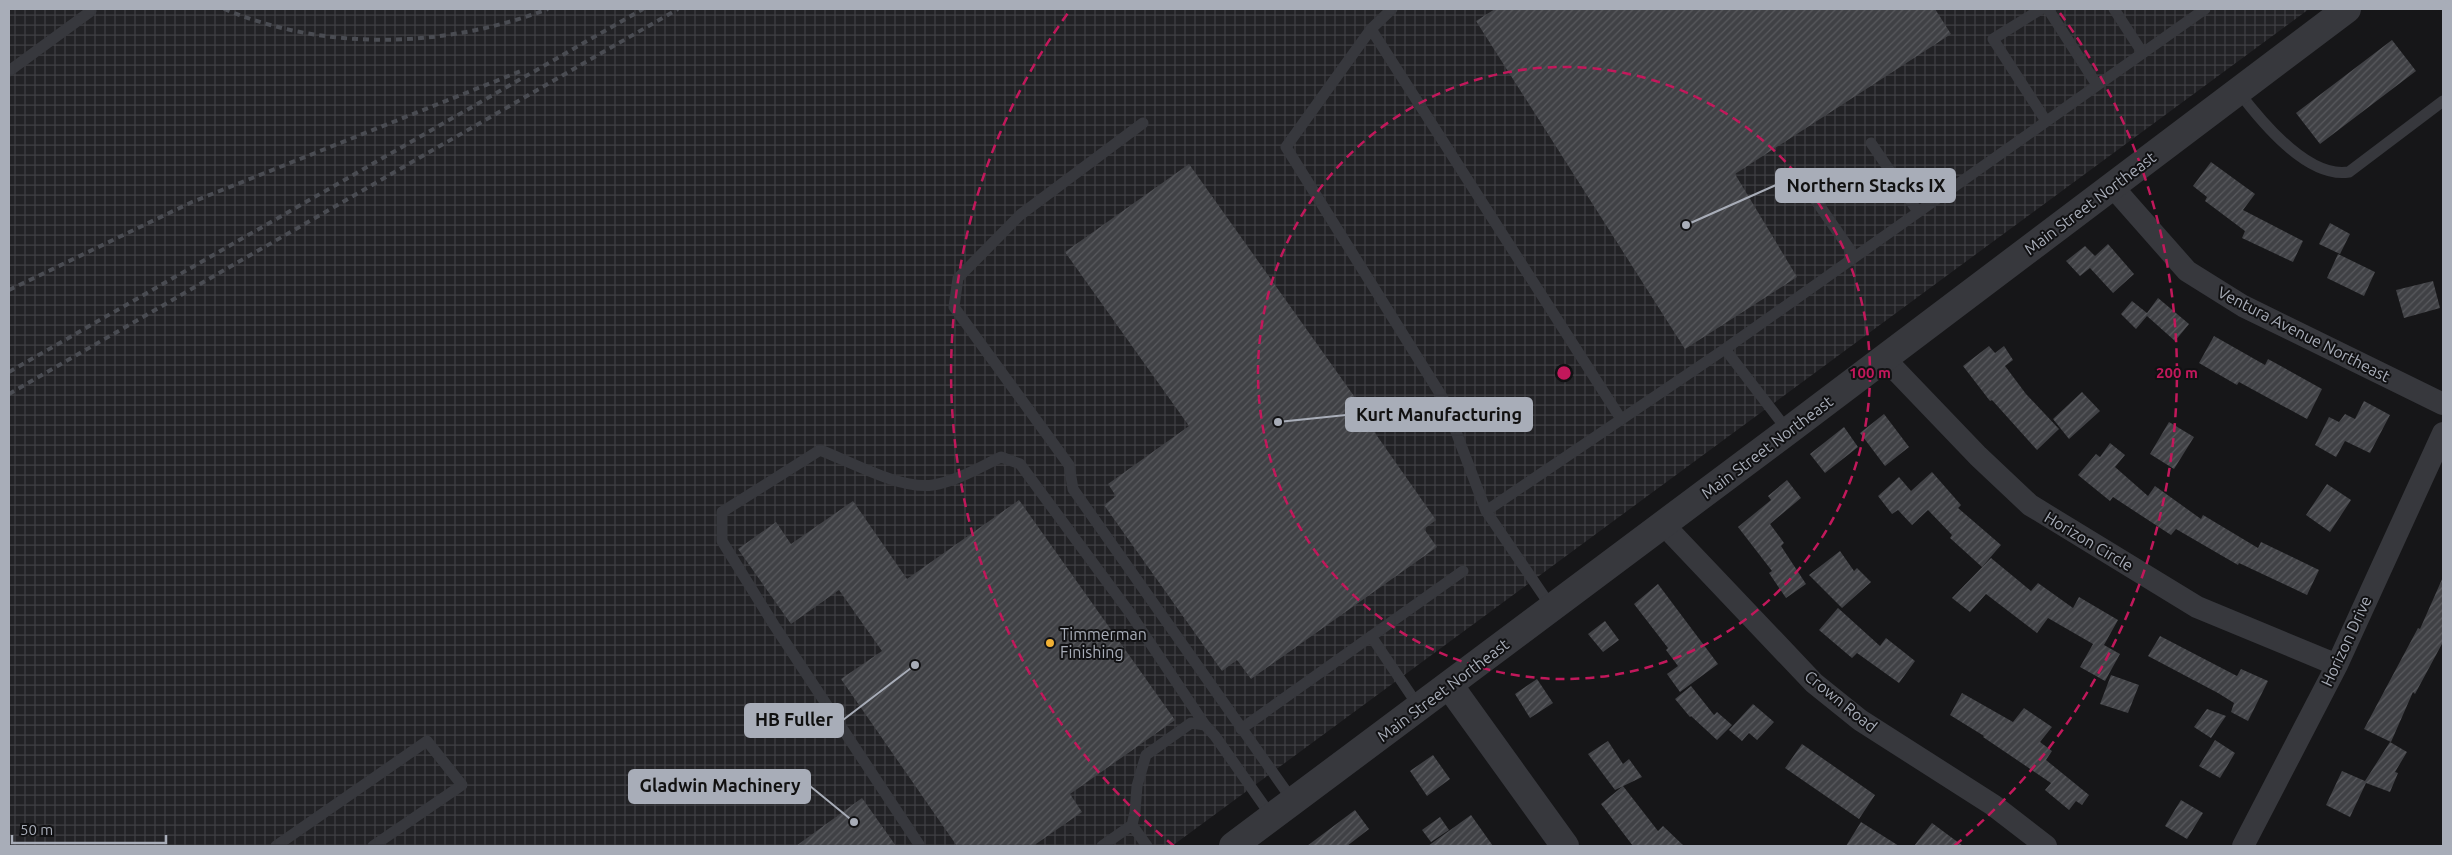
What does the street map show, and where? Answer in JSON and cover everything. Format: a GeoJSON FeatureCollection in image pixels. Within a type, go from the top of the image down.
{"type":"FeatureCollection","features":[{"type":"Feature","properties":{"kind":"street","name":"Main Street Northeast"},"geometry":{"type":"LineString","coordinates":[[1233,846],[1788,431],[2347,9]]}},
{"type":"Feature","properties":{"kind":"street","name":"Ventura Avenue Northeast"},"geometry":{"type":"LineString","coordinates":[[2112,186],[2187,271],[2243,306],[2443,404]]}},
{"type":"Feature","properties":{"kind":"street","name":"Horizon Circle"},"geometry":{"type":"LineString","coordinates":[[1884,358],[1978,456],[2030,505],[2198,607],[2337,665]]}},
{"type":"Feature","properties":{"kind":"street","name":"Horizon Drive"},"geometry":{"type":"LineString","coordinates":[[2243,846],[2337,665],[2443,433]]}},
{"type":"Feature","properties":{"kind":"street","name":"Crown Road"},"geometry":{"type":"LineString","coordinates":[[1663,524],[1814,683],[1860,720],[1992,805],[2046,846]]}},
{"type":"Feature","properties":{"kind":"street"},"geometry":{"type":"LineString","coordinates":[[1449,685],[1565,846]]}},
{"type":"Feature","properties":{"kind":"lane"},"geometry":{"type":"LineString","coordinates":[[1392,9],[1371,28],[1286,147],[1444,400],[1486,510],[1552,608]]}},
{"type":"Feature","properties":{"kind":"lane"},"geometry":{"type":"LineString","coordinates":[[2041,9],[1993,40],[2046,121]]}},
{"type":"Feature","properties":{"kind":"lane"},"geometry":{"type":"LineString","coordinates":[[2048,9],[2097,84]]}},
{"type":"Feature","properties":{"kind":"lane"},"geometry":{"type":"LineString","coordinates":[[2114,9],[2142,52]]}},
{"type":"Feature","properties":{"kind":"lane"},"geometry":{"type":"LineString","coordinates":[[1486,510],[1724,349],[2204,9]]}},
{"type":"Feature","properties":{"kind":"lane"},"geometry":{"type":"LineString","coordinates":[[9,71],[91,11]]}},
{"type":"Feature","properties":{"kind":"lane"},"geometry":{"type":"LineString","coordinates":[[1371,28],[1621,419]]}},
{"type":"Feature","properties":{"kind":"lane"},"geometry":{"type":"LineString","coordinates":[[2238,91],[2260,120],[2279,140],[2301,156],[2339,173],[2349,172],[2443,101]]}},
{"type":"Feature","properties":{"kind":"lane"},"geometry":{"type":"LineString","coordinates":[[1143,123],[1020,215],[958,278],[954,307],[1068,465],[1073,489],[1240,729],[1283,809]]}},
{"type":"Feature","properties":{"kind":"lane"},"geometry":{"type":"LineString","coordinates":[[1870,142],[1918,212]]}},
{"type":"Feature","properties":{"kind":"lane"},"geometry":{"type":"LineString","coordinates":[[1808,189],[1855,256]]}},
{"type":"Feature","properties":{"kind":"lane"},"geometry":{"type":"LineString","coordinates":[[1724,349],[1788,431]]}},
{"type":"Feature","properties":{"kind":"lane"},"geometry":{"type":"LineString","coordinates":[[920,846],[774,625],[722,541],[722,512],[820,450],[904,483],[933,485],[965,475],[1001,457],[1020,464],[1130,612],[1205,726],[1283,809]]}},
{"type":"Feature","properties":{"kind":"lane"},"geometry":{"type":"LineString","coordinates":[[1240,729],[1463,571]]}},
{"type":"Feature","properties":{"kind":"lane"},"geometry":{"type":"LineString","coordinates":[[1371,636],[1419,707]]}},
{"type":"Feature","properties":{"kind":"lane"},"geometry":{"type":"LineString","coordinates":[[1102,846],[1132,825],[1137,786],[1146,754],[1191,723],[1205,726]]}},
{"type":"Feature","properties":{"kind":"lane"},"geometry":{"type":"LineString","coordinates":[[276,846],[427,741],[462,785],[373,846]]}},
{"type":"Feature","properties":{"kind":"lane"},"geometry":{"type":"LineString","coordinates":[[1132,825],[1147,846]]}},
{"type":"Feature","properties":{"kind":"shaded area"},"geometry":{"type":"Polygon","coordinates":[[[9,9],[2309,9],[1172,846],[9,846],[9,9]]]}},
{"type":"Feature","properties":{"kind":"building"},"geometry":{"type":"Polygon","coordinates":[[[1495,9],[1935,9],[1951,34],[1735,174],[1797,277],[1685,349],[1476,21],[1495,9]]]}},
{"type":"Feature","properties":{"kind":"building"},"geometry":{"type":"Polygon","coordinates":[[[2392,40],[2416,71],[2320,144],[2296,113],[2392,40]]]}},
{"type":"Feature","properties":{"kind":"building"},"geometry":{"type":"Polygon","coordinates":[[[2211,162],[2255,194],[2243,210],[2303,241],[2293,262],[2242,238],[2245,231],[2205,201],[2207,197],[2193,186],[2211,162]]]}},
{"type":"Feature","properties":{"kind":"building"},"geometry":{"type":"Polygon","coordinates":[[[1189,164],[1371,420],[1368,423],[1436,520],[1424,529],[1437,547],[1251,679],[1237,660],[1222,671],[1104,505],[1116,496],[1108,484],[1189,426],[1065,252],[1189,164]]]}},
{"type":"Feature","properties":{"kind":"building"},"geometry":{"type":"Polygon","coordinates":[[[2330,223],[2350,234],[2340,254],[2319,244],[2330,223]]]}},
{"type":"Feature","properties":{"kind":"building"},"geometry":{"type":"Polygon","coordinates":[[[2108,244],[2134,274],[2113,293],[2090,268],[2080,276],[2066,261],[2085,246],[2095,256],[2108,244]]]}},
{"type":"Feature","properties":{"kind":"building"},"geometry":{"type":"Polygon","coordinates":[[[2338,254],[2375,272],[2364,296],[2327,278],[2338,254]]]}},
{"type":"Feature","properties":{"kind":"building"},"geometry":{"type":"Polygon","coordinates":[[[2433,281],[2440,308],[2404,318],[2396,290],[2433,281]]]}},
{"type":"Feature","properties":{"kind":"building"},"geometry":{"type":"Polygon","coordinates":[[[2158,298],[2189,324],[2175,341],[2147,316],[2136,329],[2121,314],[2132,301],[2147,313],[2158,298]]]}},
{"type":"Feature","properties":{"kind":"building"},"geometry":{"type":"Polygon","coordinates":[[[2214,336],[2265,365],[2268,359],[2322,389],[2307,419],[2239,382],[2237,385],[2199,363],[2214,336]]]}},
{"type":"Feature","properties":{"kind":"building"},"geometry":{"type":"Polygon","coordinates":[[[1989,346],[1995,353],[2004,346],[2013,360],[2005,366],[2026,394],[2059,429],[2037,450],[1992,400],[1990,401],[1963,366],[1989,346]]]}},
{"type":"Feature","properties":{"kind":"building"},"geometry":{"type":"Polygon","coordinates":[[[2082,392],[2100,411],[2069,439],[2053,419],[2082,392]]]}},
{"type":"Feature","properties":{"kind":"building"},"geometry":{"type":"Polygon","coordinates":[[[2364,401],[2390,415],[2370,453],[2345,441],[2336,457],[2315,445],[2329,417],[2339,422],[2345,414],[2355,419],[2364,401]]]}},
{"type":"Feature","properties":{"kind":"building"},"geometry":{"type":"Polygon","coordinates":[[[1884,414],[1909,447],[1885,466],[1860,433],[1884,414]]]}},
{"type":"Feature","properties":{"kind":"building"},"geometry":{"type":"Polygon","coordinates":[[[2169,422],[2194,437],[2174,469],[2150,454],[2169,422]]]}},
{"type":"Feature","properties":{"kind":"building"},"geometry":{"type":"Polygon","coordinates":[[[1844,427],[1858,447],[1825,473],[1810,454],[1844,427]]]}},
{"type":"Feature","properties":{"kind":"building"},"geometry":{"type":"Polygon","coordinates":[[[2110,443],[2125,455],[2115,467],[2148,496],[2155,486],[2201,519],[2203,515],[2258,548],[2261,542],[2319,570],[2307,595],[2239,563],[2238,565],[2176,529],[2171,535],[2113,497],[2110,501],[2078,475],[2096,454],[2100,457],[2110,443]]]}},
{"type":"Feature","properties":{"kind":"building"},"geometry":{"type":"Polygon","coordinates":[[[1932,472],[1961,505],[1958,508],[2001,545],[1982,567],[1950,538],[1952,535],[1928,510],[1912,525],[1898,510],[1892,514],[1878,496],[1899,477],[1911,491],[1932,472]]]}},
{"type":"Feature","properties":{"kind":"building"},"geometry":{"type":"Polygon","coordinates":[[[1787,480],[1801,498],[1770,524],[1784,543],[1781,546],[1806,584],[1786,598],[1769,573],[1772,571],[1738,527],[1771,500],[1768,496],[1787,480]]]}},
{"type":"Feature","properties":{"kind":"building"},"geometry":{"type":"Polygon","coordinates":[[[2327,484],[2351,500],[2330,532],[2306,515],[2327,484]]]}},
{"type":"Feature","properties":{"kind":"building"},"geometry":{"type":"Polygon","coordinates":[[[1019,500],[1175,720],[1070,794],[1082,812],[1033,846],[957,846],[841,679],[882,651],[839,590],[791,624],[738,549],[776,522],[791,544],[853,501],[907,579],[1019,500]]]}},
{"type":"Feature","properties":{"kind":"building"},"geometry":{"type":"Polygon","coordinates":[[[1840,551],[1854,571],[1857,568],[1871,582],[1842,608],[1809,575],[1840,551]]]}},
{"type":"Feature","properties":{"kind":"building"},"geometry":{"type":"Polygon","coordinates":[[[1991,558],[2031,591],[2038,583],[2073,608],[2079,597],[2118,620],[2104,645],[2120,654],[2105,681],[2080,667],[2093,644],[2048,618],[2037,633],[1986,594],[1970,612],[1952,598],[1991,558]]]}},
{"type":"Feature","properties":{"kind":"building"},"geometry":{"type":"Polygon","coordinates":[[[2443,577],[2443,642],[2415,694],[2413,692],[2391,742],[2364,729],[2418,628],[2420,629],[2443,577]]]}},
{"type":"Feature","properties":{"kind":"building"},"geometry":{"type":"Polygon","coordinates":[[[1658,584],[1718,664],[1680,692],[1667,674],[1678,666],[1666,650],[1668,648],[1634,604],[1658,584]]]}},
{"type":"Feature","properties":{"kind":"building"},"geometry":{"type":"Polygon","coordinates":[[[1838,608],[1880,646],[1886,638],[1915,661],[1899,683],[1857,653],[1852,658],[1819,630],[1838,608]]]}},
{"type":"Feature","properties":{"kind":"building"},"geometry":{"type":"Polygon","coordinates":[[[1605,621],[1619,640],[1603,652],[1588,634],[1605,621]]]}},
{"type":"Feature","properties":{"kind":"building"},"geometry":{"type":"Polygon","coordinates":[[[2160,636],[2237,676],[2241,669],[2268,681],[2248,721],[2231,712],[2234,703],[2148,656],[2160,636]]]}},
{"type":"Feature","properties":{"kind":"building"},"geometry":{"type":"Polygon","coordinates":[[[2111,675],[2139,685],[2128,713],[2100,704],[2111,675]]]}},
{"type":"Feature","properties":{"kind":"building"},"geometry":{"type":"Polygon","coordinates":[[[1537,679],[1553,703],[1530,718],[1515,694],[1537,679]]]}},
{"type":"Feature","properties":{"kind":"building"},"geometry":{"type":"Polygon","coordinates":[[[1691,686],[1714,715],[1717,712],[1732,725],[1717,740],[1690,717],[1675,699],[1691,686]]]}},
{"type":"Feature","properties":{"kind":"building"},"geometry":{"type":"Polygon","coordinates":[[[1962,693],[2013,722],[2024,708],[2052,727],[2040,742],[2052,751],[2046,760],[2089,795],[2082,805],[2076,801],[2069,810],[2045,790],[2051,783],[1984,736],[1950,715],[1962,693]]]}},
{"type":"Feature","properties":{"kind":"building"},"geometry":{"type":"Polygon","coordinates":[[[1753,704],[1774,722],[1757,740],[1749,733],[1742,741],[1729,730],[1753,704]]]}},
{"type":"Feature","properties":{"kind":"building"},"geometry":{"type":"Polygon","coordinates":[[[2207,709],[2226,716],[2211,738],[2194,727],[2207,709]]]}},
{"type":"Feature","properties":{"kind":"building"},"geometry":{"type":"Polygon","coordinates":[[[2215,740],[2235,753],[2220,778],[2199,766],[2215,740]]]}},
{"type":"Feature","properties":{"kind":"building"},"geometry":{"type":"Polygon","coordinates":[[[1608,741],[1623,764],[1629,759],[1642,777],[1615,790],[1588,754],[1608,741]]]}},
{"type":"Feature","properties":{"kind":"building"},"geometry":{"type":"Polygon","coordinates":[[[2390,742],[2407,752],[2395,772],[2398,773],[2390,792],[2366,783],[2350,817],[2326,805],[2342,771],[2365,781],[2390,742]]]}},
{"type":"Feature","properties":{"kind":"building"},"geometry":{"type":"Polygon","coordinates":[[[1802,744],[1875,795],[1859,819],[1785,768],[1802,744]]]}},
{"type":"Feature","properties":{"kind":"building"},"geometry":{"type":"Polygon","coordinates":[[[1433,755],[1450,779],[1427,796],[1410,771],[1433,755]]]}},
{"type":"Feature","properties":{"kind":"building"},"geometry":{"type":"Polygon","coordinates":[[[1623,786],[1658,831],[1663,826],[1684,846],[1633,846],[1601,804],[1623,786]]]}},
{"type":"Feature","properties":{"kind":"building"},"geometry":{"type":"Polygon","coordinates":[[[862,798],[896,846],[796,846],[862,798]]]}},
{"type":"Feature","properties":{"kind":"building"},"geometry":{"type":"Polygon","coordinates":[[[2181,800],[2203,813],[2187,839],[2165,826],[2181,800]]]}},
{"type":"Feature","properties":{"kind":"building"},"geometry":{"type":"Polygon","coordinates":[[[1355,810],[1369,829],[1347,846],[1307,846],[1355,810]]]}},
{"type":"Feature","properties":{"kind":"building"},"geometry":{"type":"Polygon","coordinates":[[[1471,815],[1493,846],[1428,846],[1471,815]]]}},
{"type":"Feature","properties":{"kind":"building"},"geometry":{"type":"Polygon","coordinates":[[[1440,817],[1449,830],[1431,842],[1422,830],[1440,817]]]}},
{"type":"Feature","properties":{"kind":"building"},"geometry":{"type":"Polygon","coordinates":[[[1861,822],[1899,846],[1846,846],[1861,822]]]}},
{"type":"Feature","properties":{"kind":"building"},"geometry":{"type":"Polygon","coordinates":[[[1932,823],[1963,846],[1914,846],[1932,823]]]}},
{"type":"Feature","properties":{"kind":"railway"},"geometry":{"type":"LineString","coordinates":[[224,9],[263,23],[304,33],[386,40],[468,32],[509,22],[548,9]]}},
{"type":"Feature","properties":{"kind":"railway"},"geometry":{"type":"LineString","coordinates":[[9,372],[643,9]]}},
{"type":"Feature","properties":{"kind":"railway"},"geometry":{"type":"LineString","coordinates":[[9,394],[678,9]]}},
{"type":"Feature","properties":{"kind":"railway"},"geometry":{"type":"LineString","coordinates":[[9,290],[192,202],[521,71]]}},
{"type":"Feature","properties":{"kind":"place","name":"Northern Stacks IX"},"geometry":{"type":"Point","coordinates":[1686,225]}},
{"type":"Feature","properties":{"kind":"place","name":"Kurt Manufacturing"},"geometry":{"type":"Point","coordinates":[1278,422]}},
{"type":"Feature","properties":{"kind":"place","name":"Timmerman Finishing"},"geometry":{"type":"Point","coordinates":[1050,643]}},
{"type":"Feature","properties":{"kind":"place","name":"HB Fuller"},"geometry":{"type":"Point","coordinates":[915,665]}},
{"type":"Feature","properties":{"kind":"place","name":"Gladwin Machinery"},"geometry":{"type":"Point","coordinates":[854,822]}}]}
